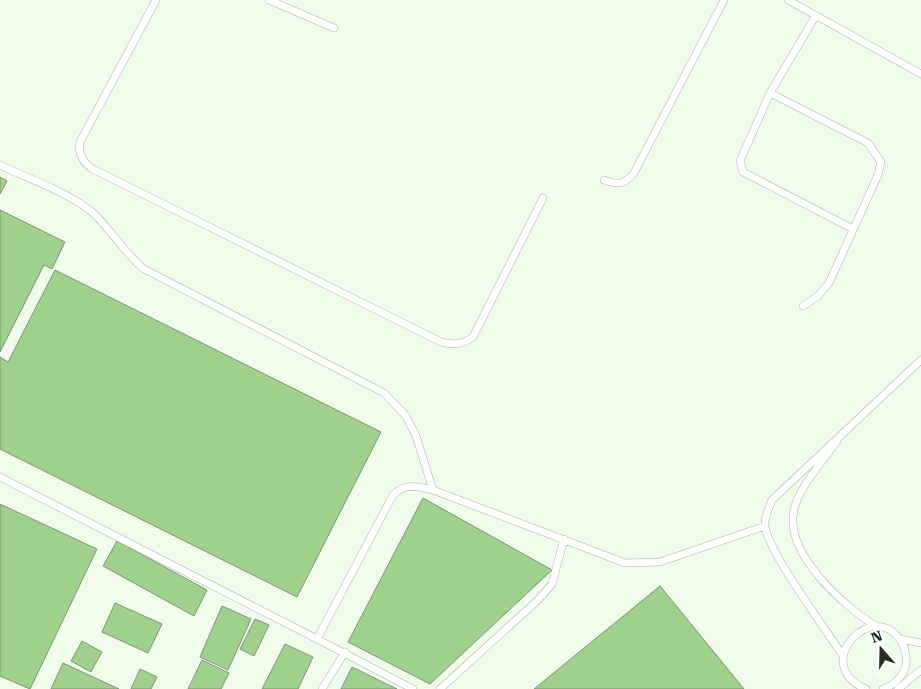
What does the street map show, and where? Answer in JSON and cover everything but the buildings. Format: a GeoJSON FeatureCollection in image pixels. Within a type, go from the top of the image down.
{"type":"FeatureCollection","features":[{"type":"Feature","properties":{"kind":"lane"},"geometry":{"type":"LineString","coordinates":[[156,0],[80,142],[80,154],[86,165],[93,170],[441,342],[454,344],[464,344],[473,337],[544,198]]}},
{"type":"Feature","properties":{"kind":"lane"},"geometry":{"type":"LineString","coordinates":[[269,0],[334,28]]}},
{"type":"Feature","properties":{"kind":"lane"},"geometry":{"type":"LineString","coordinates":[[604,180],[616,185],[626,182],[634,173],[724,0]]}},
{"type":"Feature","properties":{"kind":"lane"},"geometry":{"type":"LineString","coordinates":[[788,0],[815,17],[921,74]]}},
{"type":"Feature","properties":{"kind":"lane"},"geometry":{"type":"LineString","coordinates":[[815,17],[770,93],[740,161],[743,172],[853,229]]}},
{"type":"Feature","properties":{"kind":"lane"},"geometry":{"type":"LineString","coordinates":[[770,93],[868,143],[877,155],[880,169],[826,287],[818,296],[803,306]]}},
{"type":"Feature","properties":{"kind":"lane"},"geometry":{"type":"LineString","coordinates":[[0,165],[81,204],[93,213],[131,259],[144,269],[384,393],[406,416],[416,436],[433,490]]}},
{"type":"Feature","properties":{"kind":"lane"},"geometry":{"type":"LineString","coordinates":[[843,656],[779,556],[766,526],[766,514],[772,500],[845,429],[921,360]]}},
{"type":"Feature","properties":{"kind":"lane"},"geometry":{"type":"LineString","coordinates":[[845,429],[800,495],[794,509],[792,526],[796,542],[829,588],[851,610],[876,626],[892,632],[900,639],[907,659],[905,670],[899,680],[883,689]]}},
{"type":"Feature","properties":{"kind":"lane"},"geometry":{"type":"LineString","coordinates":[[0,477],[345,652],[413,689]]}},
{"type":"Feature","properties":{"kind":"lane"},"geometry":{"type":"LineString","coordinates":[[317,639],[393,495],[399,489],[411,485],[433,490],[625,563],[660,562],[766,526]]}},
{"type":"Feature","properties":{"kind":"lane"},"geometry":{"type":"LineString","coordinates":[[440,689],[538,600],[552,584],[564,540]]}},
{"type":"Feature","properties":{"kind":"lane"},"geometry":{"type":"LineString","coordinates":[[866,689],[857,687],[850,680],[844,667],[843,656],[853,636],[863,630],[876,626]]}},
{"type":"Feature","properties":{"kind":"lane"},"geometry":{"type":"LineString","coordinates":[[900,639],[921,643]]}},
{"type":"Feature","properties":{"kind":"lane"},"geometry":{"type":"LineString","coordinates":[[322,689],[345,652]]}},
{"type":"Feature","properties":{"kind":"lane"},"geometry":{"type":"LineString","coordinates":[[898,689],[921,670]]}}]}
